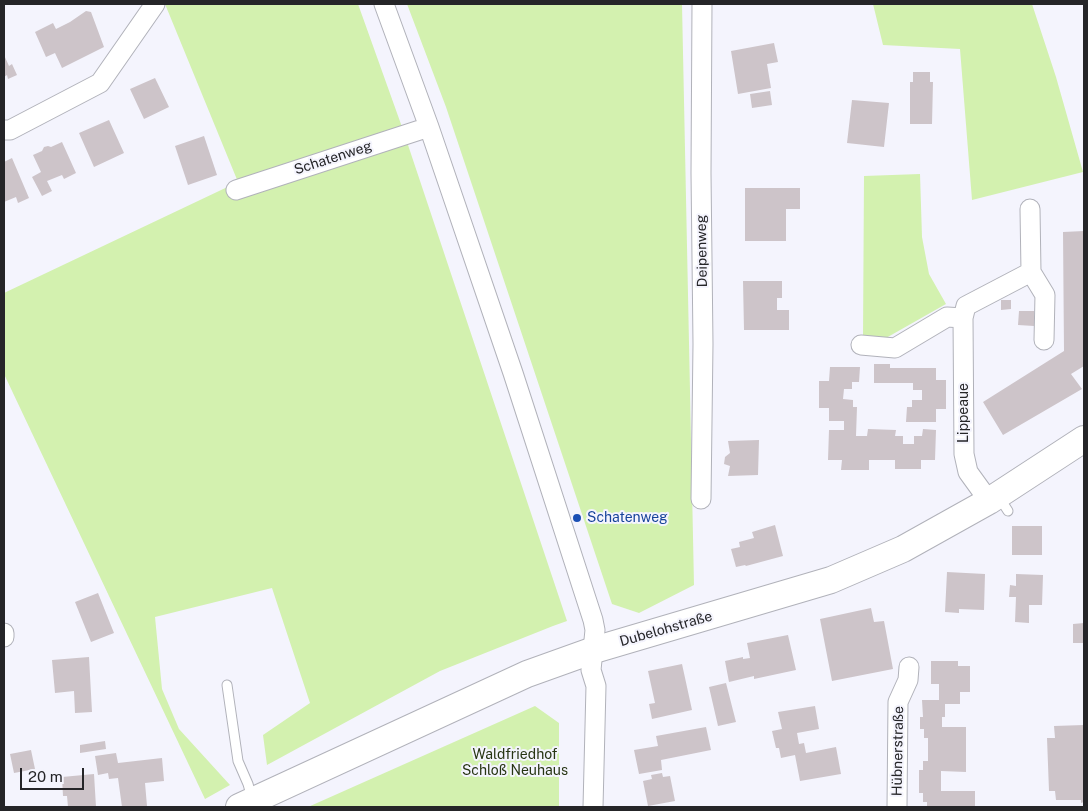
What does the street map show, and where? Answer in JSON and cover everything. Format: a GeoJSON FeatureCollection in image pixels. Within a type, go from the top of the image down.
{"type":"FeatureCollection","features":[{"type":"Feature","properties":{"kind":"main road","name":"Dubelohstraße"},"geometry":{"type":"LineString","coordinates":[[246,804],[528,674],[594,650],[831,580],[903,549],[998,502],[1084,439]]}},
{"type":"Feature","properties":{"kind":"street"},"geometry":{"type":"LineString","coordinates":[[4,130],[10,130],[100,83],[155,4]]}},
{"type":"Feature","properties":{"kind":"street"},"geometry":{"type":"LineString","coordinates":[[384,4],[429,127],[513,373],[593,620],[595,630],[591,670],[596,686],[593,807]]}},
{"type":"Feature","properties":{"kind":"street","name":"Deipenweg"},"geometry":{"type":"LineString","coordinates":[[701,499],[703,344],[702,4]]}},
{"type":"Feature","properties":{"kind":"street","name":"Schatenweg"},"geometry":{"type":"LineString","coordinates":[[236,190],[429,127]]}},
{"type":"Feature","properties":{"kind":"street"},"geometry":{"type":"LineString","coordinates":[[1030,208],[1031,272],[1045,295],[1044,340]]}},
{"type":"Feature","properties":{"kind":"street"},"geometry":{"type":"LineString","coordinates":[[861,345],[896,348],[947,317],[963,318],[966,306],[1031,272]]}},
{"type":"Feature","properties":{"kind":"street","name":"Lippeaue"},"geometry":{"type":"LineString","coordinates":[[963,318],[964,454],[968,472],[998,502]]}},
{"type":"Feature","properties":{"kind":"street","name":"Hübnerstraße"},"geometry":{"type":"LineString","coordinates":[[898,807],[898,702],[908,680],[910,667]]}},
{"type":"Feature","properties":{"kind":"lane"},"geometry":{"type":"LineString","coordinates":[[227,685],[238,761],[248,784],[246,804]]}},
{"type":"Feature","properties":{"kind":"green space"},"geometry":{"type":"Polygon","coordinates":[[[165,4],[358,4],[402,127],[567,621],[440,671],[267,765],[263,735],[310,703],[272,588],[155,617],[162,689],[179,729],[230,785],[205,799],[4,374],[4,293],[238,182],[165,4]]]}},
{"type":"Feature","properties":{"kind":"green space"},"geometry":{"type":"Polygon","coordinates":[[[407,4],[682,4],[694,585],[639,613],[612,604],[446,107],[407,4]]]}},
{"type":"Feature","properties":{"kind":"green space"},"geometry":{"type":"Polygon","coordinates":[[[873,4],[1032,4],[1056,77],[1083,172],[972,200],[960,49],[883,45],[873,4]]]}},
{"type":"Feature","properties":{"kind":"green space"},"geometry":{"type":"Polygon","coordinates":[[[920,174],[922,237],[929,274],[946,304],[886,338],[863,337],[864,176],[920,174]]]}},
{"type":"Feature","properties":{"kind":"green space","name":"Waldfriedhof Schloß Neuhaus"},"geometry":{"type":"Polygon","coordinates":[[[535,706],[559,723],[559,807],[308,807],[535,706]]]}},
{"type":"Feature","properties":{"kind":"building"},"geometry":{"type":"Polygon","coordinates":[[[86,11],[91,12],[104,47],[62,68],[55,53],[46,57],[35,32],[53,23],[56,29],[86,11]]]}},
{"type":"Feature","properties":{"kind":"building"},"geometry":{"type":"Polygon","coordinates":[[[774,43],[778,62],[767,64],[771,88],[738,94],[731,51],[774,43]]]}},
{"type":"Feature","properties":{"kind":"building"},"geometry":{"type":"Polygon","coordinates":[[[4,55],[9,66],[12,64],[17,75],[8,79],[7,75],[4,77],[4,55]]]}},
{"type":"Feature","properties":{"kind":"building"},"geometry":{"type":"Polygon","coordinates":[[[913,72],[930,72],[930,82],[933,82],[932,124],[910,124],[910,82],[913,82],[913,72]]]}},
{"type":"Feature","properties":{"kind":"building"},"geometry":{"type":"Polygon","coordinates":[[[155,78],[169,107],[144,119],[130,89],[155,78]]]}},
{"type":"Feature","properties":{"kind":"building"},"geometry":{"type":"Polygon","coordinates":[[[770,91],[772,105],[752,108],[750,94],[770,91]]]}},
{"type":"Feature","properties":{"kind":"building"},"geometry":{"type":"Polygon","coordinates":[[[852,100],[889,103],[884,147],[847,143],[852,100]]]}},
{"type":"Feature","properties":{"kind":"building"},"geometry":{"type":"Polygon","coordinates":[[[109,120],[124,153],[94,167],[79,133],[109,120]]]}},
{"type":"Feature","properties":{"kind":"building"},"geometry":{"type":"Polygon","coordinates":[[[204,136],[217,175],[188,185],[175,146],[204,136]]]}},
{"type":"Feature","properties":{"kind":"building"},"geometry":{"type":"Polygon","coordinates":[[[62,142],[76,173],[64,179],[62,175],[47,181],[52,191],[42,196],[32,177],[41,172],[33,155],[42,151],[44,147],[51,147],[62,142]]]}},
{"type":"Feature","properties":{"kind":"building"},"geometry":{"type":"Polygon","coordinates":[[[12,158],[29,198],[18,203],[16,197],[4,202],[4,162],[12,158]]]}},
{"type":"Feature","properties":{"kind":"building"},"geometry":{"type":"Polygon","coordinates":[[[745,188],[800,188],[800,209],[786,209],[786,241],[745,241],[745,188]]]}},
{"type":"Feature","properties":{"kind":"building"},"geometry":{"type":"Polygon","coordinates":[[[1084,231],[1084,366],[1071,374],[1082,389],[1003,435],[983,402],[1064,351],[1063,232],[1084,231]]]}},
{"type":"Feature","properties":{"kind":"building"},"geometry":{"type":"Polygon","coordinates":[[[743,281],[782,281],[782,298],[777,298],[777,310],[789,310],[789,330],[744,330],[743,281]]]}},
{"type":"Feature","properties":{"kind":"building"},"geometry":{"type":"Polygon","coordinates":[[[1001,300],[1011,300],[1011,309],[1001,310],[1001,300]]]}},
{"type":"Feature","properties":{"kind":"building"},"geometry":{"type":"Polygon","coordinates":[[[1019,311],[1034,311],[1034,326],[1018,325],[1019,311]]]}},
{"type":"Feature","properties":{"kind":"building"},"geometry":{"type":"Polygon","coordinates":[[[874,364],[890,364],[890,368],[936,368],[936,380],[946,380],[946,409],[936,409],[936,422],[906,422],[907,407],[912,407],[912,400],[922,400],[922,390],[913,390],[913,383],[874,383],[874,364]]]}},
{"type":"Feature","properties":{"kind":"building"},"geometry":{"type":"Polygon","coordinates":[[[830,367],[860,367],[859,382],[852,382],[852,389],[844,389],[843,399],[853,400],[853,407],[857,407],[856,436],[867,436],[868,429],[896,430],[895,436],[903,436],[903,444],[914,444],[914,436],[922,436],[923,429],[936,430],[935,460],[921,460],[921,469],[895,469],[895,460],[869,460],[869,470],[841,470],[842,460],[828,460],[829,430],[844,430],[844,421],[829,421],[829,408],[819,408],[819,381],[829,381],[830,367]]]}},
{"type":"Feature","properties":{"kind":"building"},"geometry":{"type":"Polygon","coordinates":[[[759,440],[758,475],[728,476],[730,466],[724,464],[725,457],[730,453],[728,441],[759,440]]]}},
{"type":"Feature","properties":{"kind":"building"},"geometry":{"type":"Polygon","coordinates":[[[775,525],[783,556],[736,567],[731,549],[740,547],[739,542],[754,538],[752,532],[775,525]]]}},
{"type":"Feature","properties":{"kind":"building"},"geometry":{"type":"Polygon","coordinates":[[[1012,526],[1042,526],[1042,555],[1012,555],[1012,526]]]}},
{"type":"Feature","properties":{"kind":"building"},"geometry":{"type":"Polygon","coordinates":[[[947,572],[985,574],[984,610],[959,609],[959,613],[945,612],[947,572]]]}},
{"type":"Feature","properties":{"kind":"building"},"geometry":{"type":"Polygon","coordinates":[[[1016,574],[1043,575],[1042,605],[1029,605],[1029,623],[1015,622],[1016,597],[1009,597],[1010,585],[1016,586],[1016,574]]]}},
{"type":"Feature","properties":{"kind":"building"},"geometry":{"type":"Polygon","coordinates":[[[98,593],[114,633],[91,642],[75,602],[98,593]]]}},
{"type":"Feature","properties":{"kind":"building"},"geometry":{"type":"Polygon","coordinates":[[[871,608],[874,622],[884,621],[893,669],[832,681],[820,619],[871,608]]]}},
{"type":"Feature","properties":{"kind":"building"},"geometry":{"type":"Polygon","coordinates":[[[1084,623],[1084,643],[1073,643],[1073,624],[1084,623]]]}},
{"type":"Feature","properties":{"kind":"building"},"geometry":{"type":"Polygon","coordinates":[[[788,635],[796,670],[729,682],[725,661],[743,657],[743,659],[750,658],[747,643],[788,635]]]}},
{"type":"Feature","properties":{"kind":"building"},"geometry":{"type":"Polygon","coordinates":[[[89,657],[92,712],[75,713],[74,691],[55,693],[52,660],[89,657]]]}},
{"type":"Feature","properties":{"kind":"building"},"geometry":{"type":"Polygon","coordinates":[[[931,661],[958,661],[958,666],[970,666],[970,692],[960,692],[960,704],[945,704],[945,717],[942,717],[942,727],[966,727],[966,772],[941,771],[941,791],[975,791],[975,807],[927,807],[927,802],[923,802],[923,793],[919,793],[919,770],[923,770],[923,761],[928,761],[928,738],[924,738],[924,729],[920,729],[920,717],[923,717],[922,700],[939,700],[939,684],[931,684],[931,661]]]}},
{"type":"Feature","properties":{"kind":"building"},"geometry":{"type":"Polygon","coordinates":[[[682,664],[692,710],[652,719],[649,704],[655,703],[648,671],[682,664]]]}},
{"type":"Feature","properties":{"kind":"building"},"geometry":{"type":"Polygon","coordinates":[[[726,683],[736,722],[718,726],[709,687],[726,683]]]}},
{"type":"Feature","properties":{"kind":"building"},"geometry":{"type":"Polygon","coordinates":[[[815,706],[819,729],[797,733],[799,744],[804,743],[806,753],[836,747],[841,774],[800,781],[795,755],[781,758],[779,748],[776,748],[772,731],[782,729],[778,712],[815,706]]]}},
{"type":"Feature","properties":{"kind":"building"},"geometry":{"type":"Polygon","coordinates":[[[1084,725],[1084,802],[1081,803],[1081,800],[1056,800],[1055,791],[1049,791],[1047,738],[1055,738],[1054,726],[1084,725]]]}},
{"type":"Feature","properties":{"kind":"building"},"geometry":{"type":"Polygon","coordinates":[[[706,727],[711,750],[661,760],[662,770],[639,774],[634,750],[658,746],[656,736],[706,727]]]}},
{"type":"Feature","properties":{"kind":"building"},"geometry":{"type":"Polygon","coordinates":[[[105,741],[106,749],[80,753],[80,745],[105,741]]]}},
{"type":"Feature","properties":{"kind":"building"},"geometry":{"type":"Polygon","coordinates":[[[31,750],[35,769],[14,773],[10,754],[31,750]]]}},
{"type":"Feature","properties":{"kind":"building"},"geometry":{"type":"Polygon","coordinates":[[[116,753],[118,763],[162,758],[164,781],[145,783],[147,806],[122,807],[118,778],[109,779],[108,773],[98,775],[95,756],[116,753]]]}},
{"type":"Feature","properties":{"kind":"building"},"geometry":{"type":"Polygon","coordinates":[[[662,773],[663,777],[670,776],[675,801],[648,806],[643,781],[652,779],[651,775],[662,773]]]}},
{"type":"Feature","properties":{"kind":"building"},"geometry":{"type":"Polygon","coordinates":[[[94,774],[96,807],[68,807],[67,796],[63,796],[62,777],[94,774]]]}},
{"type":"Feature","properties":{"kind":"place","name":"Schatenweg"},"geometry":{"type":"Point","coordinates":[577,518]}}]}
